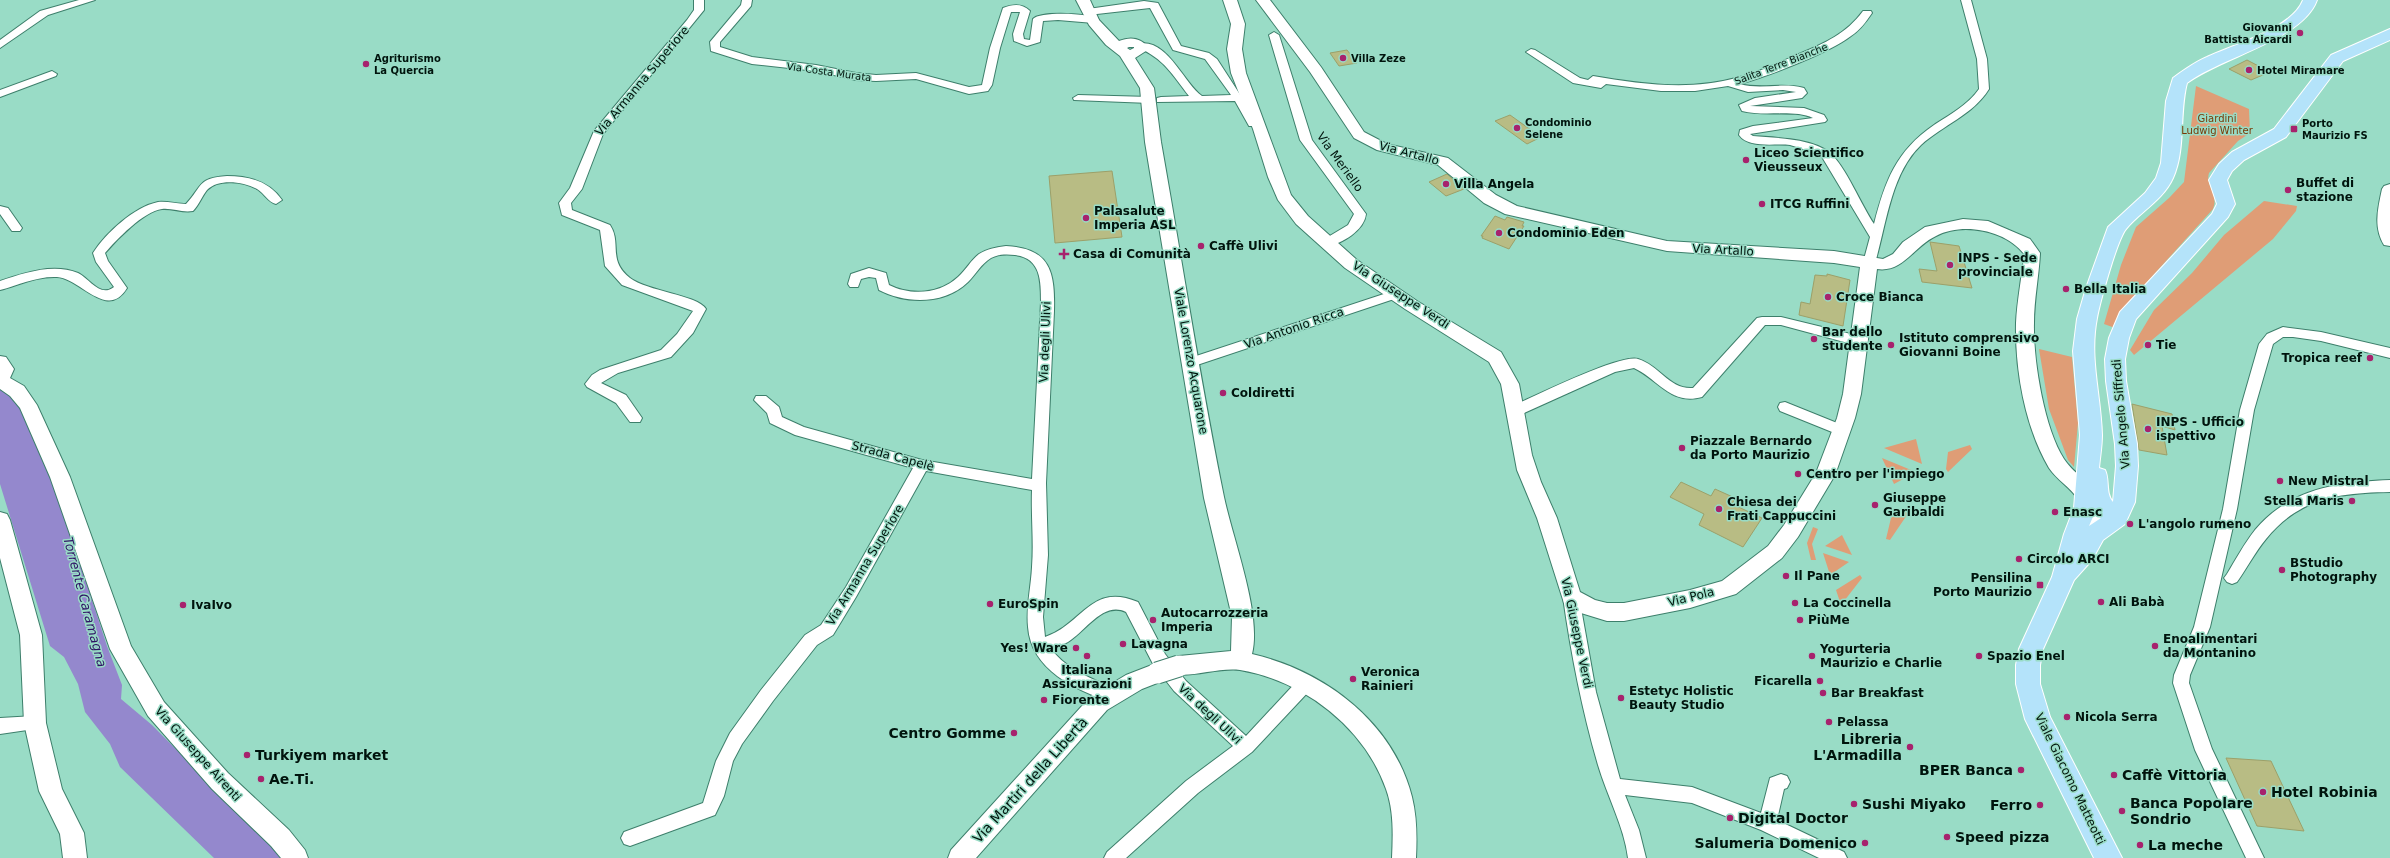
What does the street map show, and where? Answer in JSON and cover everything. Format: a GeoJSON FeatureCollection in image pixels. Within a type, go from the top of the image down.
{"type":"FeatureCollection","features":[{"type":"Feature","properties":{"kind":"main road"},"geometry":{"type":"LineString","coordinates":[[2064,577],[2084,554],[2095,534],[2102,506],[2097,498],[2099,446],[2088,405],[2083,351],[2084,334],[2093,292],[2117,227],[2151,197],[2164,179],[2170,163],[2174,101],[2179,81],[2212,60],[2278,31],[2303,15],[2310,0]]}},
{"type":"Feature","properties":{"kind":"main road","name":"Via Angelo Siffredi"},"geometry":{"type":"LineString","coordinates":[[2102,506],[2124,502],[2127,466],[2116,381],[2116,360],[2119,338],[2127,317],[2141,300],[2219,217],[2226,204],[2218,180],[2220,175],[2238,156],[2280,133],[2337,58],[2390,34]]}},
{"type":"Feature","properties":{"kind":"main road","name":"Viale Giacomo Matteotti"},"geometry":{"type":"LineString","coordinates":[[2102,506],[2043,620],[2031,649],[2028,665],[2028,684],[2038,719],[2108,858]]}},
{"type":"Feature","properties":{"kind":"street"},"geometry":{"type":"LineString","coordinates":[[0,45],[44,13],[90,0]]}},
{"type":"Feature","properties":{"kind":"street","name":"Via Armanna Superiore"},"geometry":{"type":"LineString","coordinates":[[635,418],[621,399],[592,384],[595,379],[610,371],[648,361],[672,350],[687,331],[700,310],[692,304],[666,298],[626,282],[611,266],[606,228],[566,212],[565,203],[576,189],[598,133],[691,22],[699,10],[699,0]]}},
{"type":"Feature","properties":{"kind":"street","name":"Via Costa Murata"},"geometry":{"type":"LineString","coordinates":[[747,0],[746,6],[715,42],[714,49],[725,54],[769,64],[827,70],[856,77],[921,77],[956,88],[981,90],[987,85],[995,48],[1007,10],[1014,8],[1026,11],[1018,34],[1019,41],[1027,43],[1035,42],[1038,19],[1047,16],[1073,20],[1088,11]]}},
{"type":"Feature","properties":{"kind":"street","name":"Via Giuseppe Verdi"},"geometry":{"type":"LineString","coordinates":[[1230,0],[1238,24],[1233,46],[1239,76],[1262,132],[1276,182],[1285,197],[1312,231],[1368,277],[1495,357],[1508,375],[1517,410],[1522,454],[1555,541],[1571,597],[1579,653],[1613,786],[1634,843],[1637,858]]}},
{"type":"Feature","properties":{"kind":"street","name":"Via Artallo"},"geometry":{"type":"LineString","coordinates":[[1263,0],[1316,70],[1359,135],[1365,140],[1382,147],[1443,161],[1490,199],[1512,210],[1581,228],[1666,246],[1834,257],[1884,265],[1899,258],[1909,246],[1931,231],[1963,224],[1996,228],[2010,235],[2029,248],[2032,253],[2025,325],[2031,382],[2039,420],[2051,454],[2057,464],[2102,506]]}},
{"type":"Feature","properties":{"kind":"street"},"geometry":{"type":"LineString","coordinates":[[1869,263],[1888,197],[1911,150],[1925,136],[1977,98],[1984,89],[1984,70],[1966,0]]}},
{"type":"Feature","properties":{"kind":"street"},"geometry":{"type":"LineString","coordinates":[[1088,11],[1151,4],[1154,5],[1177,48],[1206,55],[1213,59],[1237,98],[1243,104],[1254,126],[1262,132]]}},
{"type":"Feature","properties":{"kind":"street","name":"Viale Lorenzo Acquarone"},"geometry":{"type":"LineString","coordinates":[[1088,11],[1108,36],[1132,51],[1147,88],[1156,100],[1153,142],[1192,362],[1214,498],[1243,617],[1243,646],[1239,661]]}},
{"type":"Feature","properties":{"kind":"street","name":"Salita Terre Bianche"},"geometry":{"type":"LineString","coordinates":[[1531,52],[1577,81],[1602,85],[1666,88],[1699,87],[1730,83],[1827,47],[1853,32],[1867,13]]}},
{"type":"Feature","properties":{"kind":"street","name":"Via Meriello"},"geometry":{"type":"LineString","coordinates":[[1274,35],[1306,140],[1360,214],[1358,222],[1349,230],[1327,243]]}},
{"type":"Feature","properties":{"kind":"street"},"geometry":{"type":"LineString","coordinates":[[1132,51],[1163,56],[1195,96],[1202,100]]}},
{"type":"Feature","properties":{"kind":"street"},"geometry":{"type":"LineString","coordinates":[[0,94],[52,74]]}},
{"type":"Feature","properties":{"kind":"street","name":"Salita Terre Bianche"},"geometry":{"type":"LineString","coordinates":[[1593,79],[1626,85]]}},
{"type":"Feature","properties":{"kind":"street","name":"Salita Terre Bianche"},"geometry":{"type":"LineString","coordinates":[[1730,83],[1738,88],[1751,90],[1786,87],[1800,90],[1802,93],[1798,96],[1755,101],[1744,105],[1746,109],[1755,112],[1809,112],[1820,117],[1820,120],[1753,129],[1744,132],[1745,135],[1750,139],[1790,142],[1815,149],[1826,155],[1833,163],[1860,213],[1877,238]]}},
{"type":"Feature","properties":{"kind":"street"},"geometry":{"type":"LineString","coordinates":[[1078,98],[1202,100],[1237,98]]}},
{"type":"Feature","properties":{"kind":"street"},"geometry":{"type":"LineString","coordinates":[[0,286],[26,277],[67,274],[76,277],[99,295],[106,297],[116,294],[121,288],[102,262],[100,253],[111,239],[152,208],[165,206],[189,208],[208,183],[219,181],[254,184],[262,187],[276,200]]}},
{"type":"Feature","properties":{"kind":"street"},"geometry":{"type":"LineString","coordinates":[[2390,189],[2387,220],[2390,241]]}},
{"type":"Feature","properties":{"kind":"street"},"geometry":{"type":"LineString","coordinates":[[0,210],[4,211],[16,228]]}},
{"type":"Feature","properties":{"kind":"street","name":"Via degli Ulivi"},"geometry":{"type":"LineString","coordinates":[[854,284],[855,277],[866,272],[875,272],[882,276],[883,287],[892,293],[917,297],[945,292],[961,281],[985,256],[993,253],[1017,251],[1032,255],[1040,262],[1044,269],[1048,311],[1039,486],[1041,563],[1036,632],[1040,646],[1054,665],[1082,682],[1111,695]]}},
{"type":"Feature","properties":{"kind":"street","name":"Via Pola"},"geometry":{"type":"LineString","coordinates":[[1571,597],[1589,606],[1608,612],[1624,612],[1690,599],[1728,588],[1775,552],[1791,531],[1825,475],[1842,431],[1852,394],[1869,263]]}},
{"type":"Feature","properties":{"kind":"street","name":"Via Antonio Ricca"},"geometry":{"type":"LineString","coordinates":[[1192,362],[1396,294]]}},
{"type":"Feature","properties":{"kind":"street"},"geometry":{"type":"LineString","coordinates":[[1517,410],[1612,368],[1635,363],[1657,376],[1672,391],[1689,394],[1697,392],[1762,321],[1781,321],[1859,341]]}},
{"type":"Feature","properties":{"kind":"street"},"geometry":{"type":"LineString","coordinates":[[2255,858],[2204,750],[2181,683],[2182,675],[2202,627],[2217,565],[2230,509],[2246,410],[2266,344],[2272,336],[2277,334],[2303,334],[2390,353]]}},
{"type":"Feature","properties":{"kind":"street"},"geometry":{"type":"LineString","coordinates":[[0,362],[5,369],[0,379]]}},
{"type":"Feature","properties":{"kind":"street","name":"Via Giuseppe Airenti"},"geometry":{"type":"LineString","coordinates":[[0,379],[21,396],[40,431],[70,502],[121,649],[156,710],[220,781],[280,838],[296,858]]}},
{"type":"Feature","properties":{"kind":"street","name":"Strada Capelè"},"geometry":{"type":"LineString","coordinates":[[761,400],[771,407],[775,419],[778,422],[800,431],[922,465],[1039,486]]}},
{"type":"Feature","properties":{"kind":"street"},"geometry":{"type":"LineString","coordinates":[[1786,407],[1842,431]]}},
{"type":"Feature","properties":{"kind":"street","name":"Via Armanna Superiore"},"geometry":{"type":"LineString","coordinates":[[630,838],[709,809],[716,798],[722,765],[738,737],[811,640],[827,630],[873,555],[922,465]]}},
{"type":"Feature","properties":{"kind":"street"},"geometry":{"type":"LineString","coordinates":[[2232,578],[2261,534],[2287,508],[2327,490],[2390,486]]}},
{"type":"Feature","properties":{"kind":"street"},"geometry":{"type":"LineString","coordinates":[[2095,534],[2094,513],[2102,506]]}},
{"type":"Feature","properties":{"kind":"street"},"geometry":{"type":"LineString","coordinates":[[0,520],[31,635],[35,723],[51,791],[72,833],[75,858]]}},
{"type":"Feature","properties":{"kind":"street","name":"Via degli Ulivi"},"geometry":{"type":"LineString","coordinates":[[1040,646],[1062,638],[1101,606],[1111,602],[1123,603],[1132,607],[1159,659],[1180,686],[1246,747]]}},
{"type":"Feature","properties":{"kind":"street","name":"Via Martiri della Libertà"},"geometry":{"type":"LineString","coordinates":[[960,858],[1099,703],[1134,682],[1158,672],[1208,660],[1239,661],[1270,669],[1306,683],[1336,701],[1371,737],[1385,759],[1398,790],[1403,816],[1404,858]]}},
{"type":"Feature","properties":{"kind":"street"},"geometry":{"type":"LineString","coordinates":[[1113,858],[1192,787],[1246,747],[1306,683]]}},
{"type":"Feature","properties":{"kind":"street"},"geometry":{"type":"LineString","coordinates":[[0,726],[35,723]]}},
{"type":"Feature","properties":{"kind":"street"},"geometry":{"type":"LineString","coordinates":[[1767,824],[1776,784],[1781,782]]}},
{"type":"Feature","properties":{"kind":"street"},"geometry":{"type":"LineString","coordinates":[[1613,786],[1692,795],[1767,824],[1838,858]]}},
{"type":"Feature","properties":{"kind":"green space","name":"Giardini Ludwig Winter"},"geometry":{"type":"Polygon","coordinates":[[[2196,86],[2249,109],[2250,133],[2238,141],[2209,173],[2208,178],[2214,199],[2213,209],[2129,302],[2115,328],[2104,324],[2121,265],[2136,227],[2169,198],[2184,182],[2196,86]]]}},
{"type":"Feature","properties":{"kind":"green space"},"geometry":{"type":"Polygon","coordinates":[[[2264,201],[2297,206],[2296,211],[2273,239],[2134,355],[2130,350],[2154,310],[2192,273],[2224,235],[2264,201]]]}},
{"type":"Feature","properties":{"kind":"green space"},"geometry":{"type":"Polygon","coordinates":[[[2039,349],[2072,357],[2078,423],[2074,467],[2068,460],[2049,409],[2039,349]]]}},
{"type":"Feature","properties":{"kind":"green space"},"geometry":{"type":"Polygon","coordinates":[[[1916,439],[1922,464],[1884,448],[1916,439]]]}},
{"type":"Feature","properties":{"kind":"green space"},"geometry":{"type":"Polygon","coordinates":[[[1970,445],[1972,449],[1948,472],[1946,469],[1948,452],[1970,445]]]}},
{"type":"Feature","properties":{"kind":"green space"},"geometry":{"type":"Polygon","coordinates":[[[1882,458],[1916,472],[1894,484],[1882,458]]]}},
{"type":"Feature","properties":{"kind":"green space"},"geometry":{"type":"Polygon","coordinates":[[[1905,509],[1909,512],[1890,540],[1886,539],[1891,518],[1905,509]]]}},
{"type":"Feature","properties":{"kind":"green space"},"geometry":{"type":"Polygon","coordinates":[[[1813,527],[1818,529],[1812,544],[1816,560],[1811,560],[1807,543],[1813,527]]]}},
{"type":"Feature","properties":{"kind":"green space"},"geometry":{"type":"Polygon","coordinates":[[[1842,535],[1852,555],[1825,546],[1842,535]]]}},
{"type":"Feature","properties":{"kind":"green space"},"geometry":{"type":"Polygon","coordinates":[[[1823,553],[1849,562],[1830,575],[1823,553]]]}},
{"type":"Feature","properties":{"kind":"green space"},"geometry":{"type":"Polygon","coordinates":[[[1860,575],[1862,578],[1841,605],[1836,590],[1860,575]]]}},
{"type":"Feature","properties":{"kind":"water","name":"Torrente Caramagna"},"geometry":{"type":"Polygon","coordinates":[[[0,385],[27,417],[49,468],[107,646],[122,685],[121,699],[152,725],[284,858],[214,858],[120,767],[110,744],[85,712],[78,684],[64,657],[50,646],[0,484],[0,385]]]}},
{"type":"Feature","properties":{"kind":"building","name":"Villa Zeze"},"geometry":{"type":"Polygon","coordinates":[[[1347,50],[1357,63],[1339,66],[1330,53],[1347,50]]]}},
{"type":"Feature","properties":{"kind":"building","name":"Hotel Miramare"},"geometry":{"type":"Polygon","coordinates":[[[2247,60],[2270,72],[2251,80],[2229,69],[2247,60]]]}},
{"type":"Feature","properties":{"kind":"building","name":"Condominio Selene"},"geometry":{"type":"Polygon","coordinates":[[[1510,115],[1541,137],[1527,144],[1495,121],[1510,115]]]}},
{"type":"Feature","properties":{"kind":"building","name":"Palasalute Imperia ASL"},"geometry":{"type":"Polygon","coordinates":[[[1112,171],[1122,237],[1055,243],[1049,176],[1112,171]]]}},
{"type":"Feature","properties":{"kind":"building","name":"Villa Angela"},"geometry":{"type":"Polygon","coordinates":[[[1447,174],[1464,189],[1446,196],[1429,182],[1447,174]]]}},
{"type":"Feature","properties":{"kind":"building","name":"Condominio Eden"},"geometry":{"type":"Polygon","coordinates":[[[1495,216],[1505,220],[1507,217],[1524,222],[1522,226],[1524,226],[1509,249],[1482,238],[1483,236],[1481,236],[1495,216]]]}},
{"type":"Feature","properties":{"kind":"building","name":"INPS - Sede provinciale"},"geometry":{"type":"Polygon","coordinates":[[[1930,242],[1959,246],[1972,288],[1922,282],[1919,269],[1937,271],[1930,242]]]}},
{"type":"Feature","properties":{"kind":"building","name":"Croce Bianca"},"geometry":{"type":"Polygon","coordinates":[[[1827,274],[1850,280],[1843,326],[1799,315],[1801,302],[1810,304],[1815,275],[1827,276],[1827,274]]]}},
{"type":"Feature","properties":{"kind":"building","name":"INPS - Ufficio ispettivo"},"geometry":{"type":"Polygon","coordinates":[[[2132,404],[2172,414],[2175,430],[2162,426],[2167,455],[2139,450],[2132,404]]]}},
{"type":"Feature","properties":{"kind":"building","name":"Chiesa dei Frati Cappuccini"},"geometry":{"type":"Polygon","coordinates":[[[1681,482],[1711,496],[1715,489],[1735,498],[1732,504],[1762,518],[1743,547],[1699,525],[1704,514],[1670,497],[1681,482]]]}},
{"type":"Feature","properties":{"kind":"building","name":"Hotel Robinia"},"geometry":{"type":"Polygon","coordinates":[[[2226,758],[2271,761],[2304,831],[2257,826],[2226,758]]]}},
{"type":"Feature","properties":{"kind":"place","name":"Giovanni Battista Aicardi"},"geometry":{"type":"Point","coordinates":[2300,33]}},
{"type":"Feature","properties":{"kind":"place","name":"Villa Zeze"},"geometry":{"type":"Point","coordinates":[1343,58]}},
{"type":"Feature","properties":{"kind":"place","name":"Agriturismo La Quercia"},"geometry":{"type":"Point","coordinates":[366,64]}},
{"type":"Feature","properties":{"kind":"place","name":"Hotel Miramare"},"geometry":{"type":"Point","coordinates":[2249,70]}},
{"type":"Feature","properties":{"kind":"place","name":"Condominio Selene"},"geometry":{"type":"Point","coordinates":[1517,128]}},
{"type":"Feature","properties":{"kind":"place","name":"Porto Maurizio FS"},"geometry":{"type":"Point","coordinates":[2294,129]}},
{"type":"Feature","properties":{"kind":"place","name":"Liceo Scientifico Vieusseux"},"geometry":{"type":"Point","coordinates":[1746,160]}},
{"type":"Feature","properties":{"kind":"place","name":"Villa Angela"},"geometry":{"type":"Point","coordinates":[1446,184]}},
{"type":"Feature","properties":{"kind":"place","name":"Buffet di stazione"},"geometry":{"type":"Point","coordinates":[2288,190]}},
{"type":"Feature","properties":{"kind":"place","name":"ITCG Ruffini"},"geometry":{"type":"Point","coordinates":[1762,204]}},
{"type":"Feature","properties":{"kind":"place","name":"Palasalute Imperia ASL"},"geometry":{"type":"Point","coordinates":[1086,218]}},
{"type":"Feature","properties":{"kind":"place","name":"Condominio Eden"},"geometry":{"type":"Point","coordinates":[1499,233]}},
{"type":"Feature","properties":{"kind":"place","name":"Caffè Ulivi"},"geometry":{"type":"Point","coordinates":[1201,246]}},
{"type":"Feature","properties":{"kind":"place","name":"Casa di Comunità"},"geometry":{"type":"Point","coordinates":[1064,254]}},
{"type":"Feature","properties":{"kind":"place","name":"INPS - Sede provinciale"},"geometry":{"type":"Point","coordinates":[1950,265]}},
{"type":"Feature","properties":{"kind":"place","name":"Bella Italia"},"geometry":{"type":"Point","coordinates":[2066,289]}},
{"type":"Feature","properties":{"kind":"place","name":"Croce Bianca"},"geometry":{"type":"Point","coordinates":[1828,297]}},
{"type":"Feature","properties":{"kind":"place","name":"Bar dello studente"},"geometry":{"type":"Point","coordinates":[1814,339]}},
{"type":"Feature","properties":{"kind":"place","name":"Istituto comprensivo Giovanni Boine"},"geometry":{"type":"Point","coordinates":[1891,345]}},
{"type":"Feature","properties":{"kind":"place","name":"Tie"},"geometry":{"type":"Point","coordinates":[2148,345]}},
{"type":"Feature","properties":{"kind":"place","name":"Tropica reef"},"geometry":{"type":"Point","coordinates":[2370,358]}},
{"type":"Feature","properties":{"kind":"place","name":"Coldiretti"},"geometry":{"type":"Point","coordinates":[1223,393]}},
{"type":"Feature","properties":{"kind":"place","name":"INPS - Ufficio ispettivo"},"geometry":{"type":"Point","coordinates":[2148,429]}},
{"type":"Feature","properties":{"kind":"place","name":"Piazzale Bernardo da Porto Maurizio"},"geometry":{"type":"Point","coordinates":[1682,448]}},
{"type":"Feature","properties":{"kind":"place","name":"Centro per l'impiego"},"geometry":{"type":"Point","coordinates":[1798,474]}},
{"type":"Feature","properties":{"kind":"place","name":"New Mistral"},"geometry":{"type":"Point","coordinates":[2280,481]}},
{"type":"Feature","properties":{"kind":"place","name":"Stella Maris"},"geometry":{"type":"Point","coordinates":[2352,501]}},
{"type":"Feature","properties":{"kind":"place","name":"Giuseppe Garibaldi"},"geometry":{"type":"Point","coordinates":[1875,505]}},
{"type":"Feature","properties":{"kind":"place","name":"Chiesa dei Frati Cappuccini"},"geometry":{"type":"Point","coordinates":[1719,509]}},
{"type":"Feature","properties":{"kind":"place","name":"Enasc"},"geometry":{"type":"Point","coordinates":[2055,512]}},
{"type":"Feature","properties":{"kind":"place","name":"L'angolo rumeno"},"geometry":{"type":"Point","coordinates":[2130,524]}},
{"type":"Feature","properties":{"kind":"place","name":"Circolo ARCI"},"geometry":{"type":"Point","coordinates":[2019,559]}},
{"type":"Feature","properties":{"kind":"place","name":"BStudio Photography"},"geometry":{"type":"Point","coordinates":[2282,570]}},
{"type":"Feature","properties":{"kind":"place","name":"Il Pane"},"geometry":{"type":"Point","coordinates":[1786,576]}},
{"type":"Feature","properties":{"kind":"place","name":"Pensilina Porto Maurizio"},"geometry":{"type":"Point","coordinates":[2040,585]}},
{"type":"Feature","properties":{"kind":"place","name":"Ali Babà"},"geometry":{"type":"Point","coordinates":[2101,602]}},
{"type":"Feature","properties":{"kind":"place","name":"La Coccinella"},"geometry":{"type":"Point","coordinates":[1795,603]}},
{"type":"Feature","properties":{"kind":"place","name":"EuroSpin"},"geometry":{"type":"Point","coordinates":[990,604]}},
{"type":"Feature","properties":{"kind":"place","name":"IvaIvo"},"geometry":{"type":"Point","coordinates":[183,605]}},
{"type":"Feature","properties":{"kind":"place","name":"Autocarrozzeria Imperia"},"geometry":{"type":"Point","coordinates":[1153,620]}},
{"type":"Feature","properties":{"kind":"place","name":"PiùMe"},"geometry":{"type":"Point","coordinates":[1800,620]}},
{"type":"Feature","properties":{"kind":"place","name":"Lavagna"},"geometry":{"type":"Point","coordinates":[1123,644]}},
{"type":"Feature","properties":{"kind":"place","name":"Enoalimentari da Montanino"},"geometry":{"type":"Point","coordinates":[2155,646]}},
{"type":"Feature","properties":{"kind":"place","name":"Yes! Ware"},"geometry":{"type":"Point","coordinates":[1076,648]}},
{"type":"Feature","properties":{"kind":"place","name":"Italiana Assicurazioni"},"geometry":{"type":"Point","coordinates":[1087,656]}},
{"type":"Feature","properties":{"kind":"place","name":"Yogurteria Maurizio e Charlie"},"geometry":{"type":"Point","coordinates":[1812,656]}},
{"type":"Feature","properties":{"kind":"place","name":"Spazio Enel"},"geometry":{"type":"Point","coordinates":[1979,656]}},
{"type":"Feature","properties":{"kind":"place","name":"Veronica Rainieri"},"geometry":{"type":"Point","coordinates":[1353,679]}},
{"type":"Feature","properties":{"kind":"place","name":"Ficarella"},"geometry":{"type":"Point","coordinates":[1820,681]}},
{"type":"Feature","properties":{"kind":"place","name":"Bar Breakfast"},"geometry":{"type":"Point","coordinates":[1823,693]}},
{"type":"Feature","properties":{"kind":"place","name":"Estetyc Holistic Beauty Studio"},"geometry":{"type":"Point","coordinates":[1621,698]}},
{"type":"Feature","properties":{"kind":"place","name":"Fiorente"},"geometry":{"type":"Point","coordinates":[1044,700]}},
{"type":"Feature","properties":{"kind":"place","name":"Nicola Serra"},"geometry":{"type":"Point","coordinates":[2067,717]}},
{"type":"Feature","properties":{"kind":"place","name":"Pelassa"},"geometry":{"type":"Point","coordinates":[1829,722]}},
{"type":"Feature","properties":{"kind":"place","name":"Centro Gomme"},"geometry":{"type":"Point","coordinates":[1014,733]}},
{"type":"Feature","properties":{"kind":"place","name":"Libreria L'Armadilla"},"geometry":{"type":"Point","coordinates":[1910,747]}},
{"type":"Feature","properties":{"kind":"place","name":"Turkiyem market"},"geometry":{"type":"Point","coordinates":[247,755]}},
{"type":"Feature","properties":{"kind":"place","name":"BPER Banca"},"geometry":{"type":"Point","coordinates":[2021,770]}},
{"type":"Feature","properties":{"kind":"place","name":"Caffè Vittoria"},"geometry":{"type":"Point","coordinates":[2114,775]}},
{"type":"Feature","properties":{"kind":"place","name":"Ae.Ti."},"geometry":{"type":"Point","coordinates":[261,779]}},
{"type":"Feature","properties":{"kind":"place","name":"Hotel Robinia"},"geometry":{"type":"Point","coordinates":[2263,792]}},
{"type":"Feature","properties":{"kind":"place","name":"Sushi Miyako"},"geometry":{"type":"Point","coordinates":[1854,804]}},
{"type":"Feature","properties":{"kind":"place","name":"Ferro"},"geometry":{"type":"Point","coordinates":[2040,805]}},
{"type":"Feature","properties":{"kind":"place","name":"Banca Popolare Sondrio"},"geometry":{"type":"Point","coordinates":[2122,811]}},
{"type":"Feature","properties":{"kind":"place","name":"Digital Doctor"},"geometry":{"type":"Point","coordinates":[1730,818]}},
{"type":"Feature","properties":{"kind":"place","name":"Speed pizza"},"geometry":{"type":"Point","coordinates":[1947,837]}},
{"type":"Feature","properties":{"kind":"place","name":"Salumeria Domenico"},"geometry":{"type":"Point","coordinates":[1865,843]}},
{"type":"Feature","properties":{"kind":"place","name":"La meche"},"geometry":{"type":"Point","coordinates":[2140,845]}}]}
